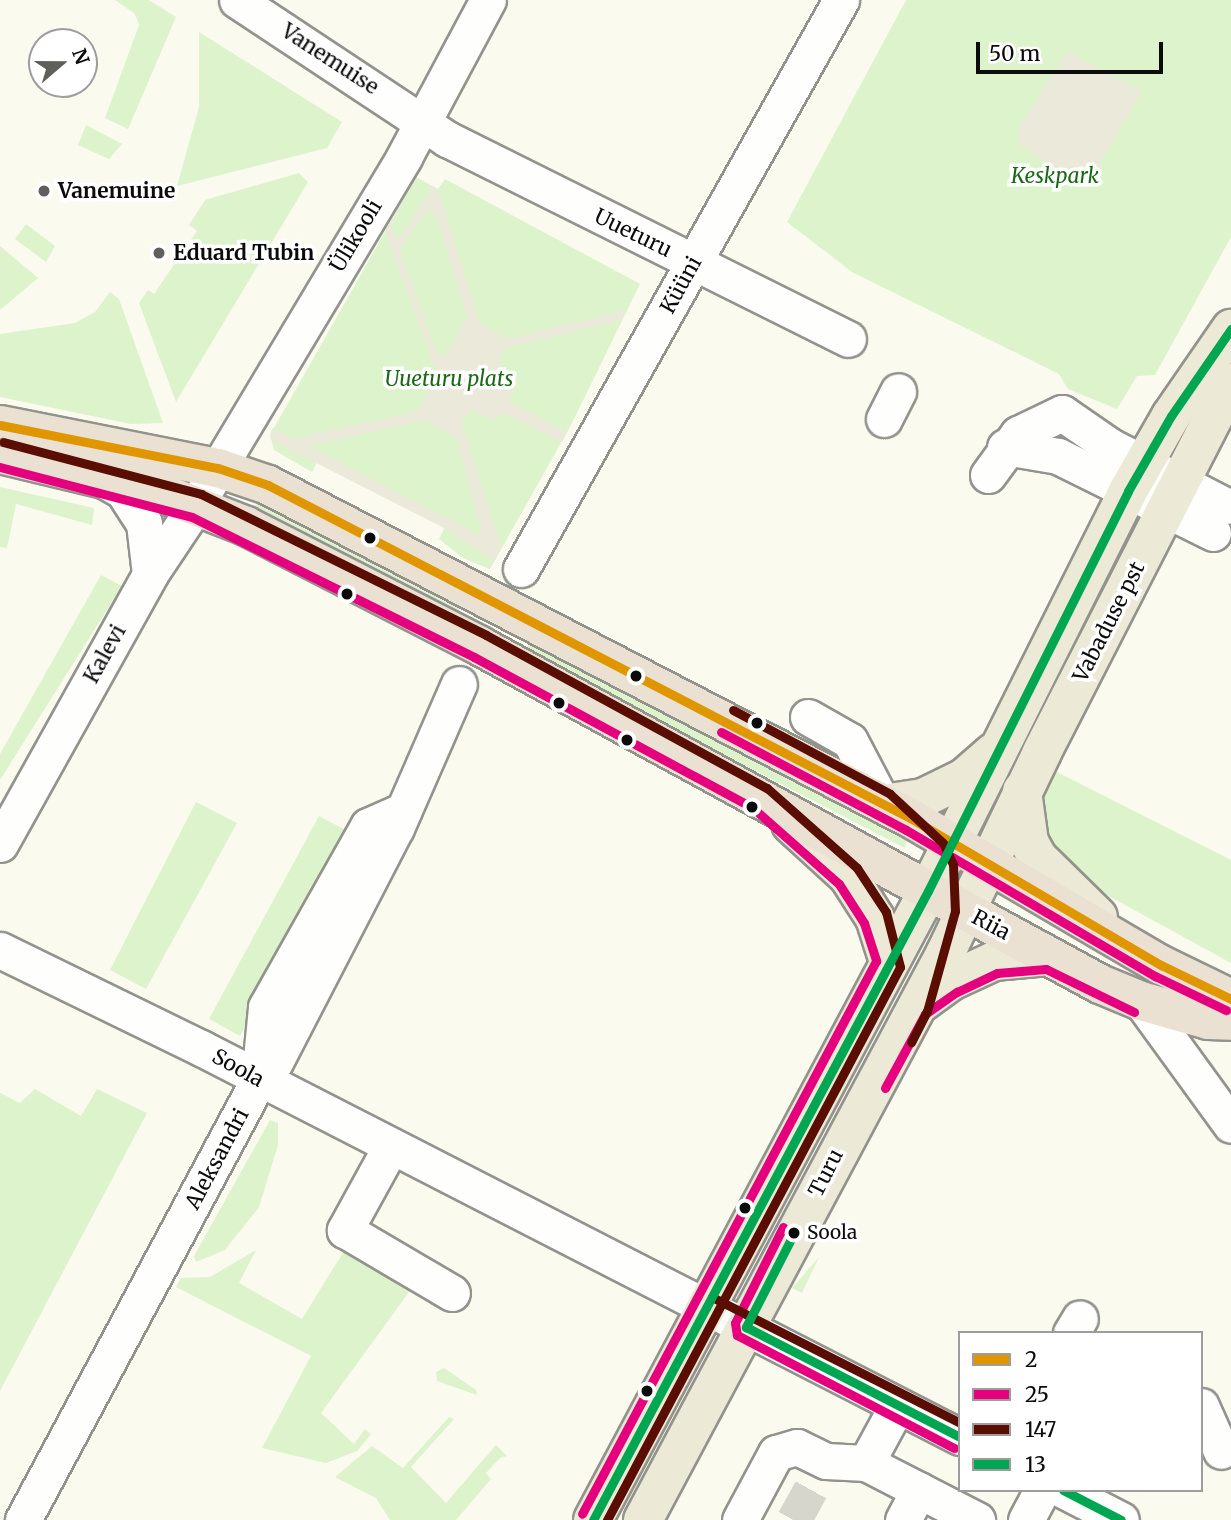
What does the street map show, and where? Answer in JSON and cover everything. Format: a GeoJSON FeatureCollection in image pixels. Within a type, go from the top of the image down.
{"type":"FeatureCollection","features":[{"type":"Feature","properties":{"kind":"highway","name":"Riia"},"geometry":{"type":"LineString","coordinates":[[0,425],[218,468],[268,485],[385,543],[883,804],[956,876],[1048,956],[1140,1001],[1208,1020],[1231,1021]]}},
{"type":"Feature","properties":{"kind":"highway","name":"Riia"},"geometry":{"type":"LineString","coordinates":[[0,454],[196,505],[246,526],[480,646],[760,797],[1128,943],[1231,999]]}},
{"type":"Feature","properties":{"kind":"main road","name":"Vabaduse pst"},"geometry":{"type":"LineString","coordinates":[[997,750],[1136,477],[1231,329]]}},
{"type":"Feature","properties":{"kind":"main road","name":"Vabaduse pst"},"geometry":{"type":"LineString","coordinates":[[956,876],[1023,791],[1174,496],[1222,415],[1231,382]]}},
{"type":"Feature","properties":{"kind":"main road"},"geometry":{"type":"LineString","coordinates":[[883,804],[923,798],[964,778],[997,750]]}},
{"type":"Feature","properties":{"kind":"main road"},"geometry":{"type":"LineString","coordinates":[[956,876],[997,750]]}},
{"type":"Feature","properties":{"kind":"main road"},"geometry":{"type":"LineString","coordinates":[[1023,791],[1027,834],[1038,858],[1054,879],[1128,943]]}},
{"type":"Feature","properties":{"kind":"main road"},"geometry":{"type":"LineString","coordinates":[[760,797],[848,876],[875,918],[889,962]]}},
{"type":"Feature","properties":{"kind":"main road","name":"Turu"},"geometry":{"type":"LineString","coordinates":[[593,1520],[889,962],[956,876]]}},
{"type":"Feature","properties":{"kind":"main road","name":"Turu"},"geometry":{"type":"LineString","coordinates":[[643,1520],[916,1006],[956,876]]}},
{"type":"Feature","properties":{"kind":"main road"},"geometry":{"type":"LineString","coordinates":[[916,1006],[951,981],[994,961],[1048,956]]}},
{"type":"Feature","properties":{"kind":"street","name":"Vanemuise"},"geometry":{"type":"LineString","coordinates":[[237,0],[422,119]]}},
{"type":"Feature","properties":{"kind":"street","name":"Ülikooli"},"geometry":{"type":"LineString","coordinates":[[218,468],[404,157],[488,0]]}},
{"type":"Feature","properties":{"kind":"street","name":"Küüni"},"geometry":{"type":"LineString","coordinates":[[521,569],[841,0]]}},
{"type":"Feature","properties":{"kind":"street","name":"Uueturu"},"geometry":{"type":"LineString","coordinates":[[422,119],[447,139],[848,339]]}},
{"type":"Feature","properties":{"kind":"street"},"geometry":{"type":"LineString","coordinates":[[1136,477],[1110,446],[1062,413],[1030,425],[997,461],[1058,456],[1136,477],[1219,519]]}},
{"type":"Feature","properties":{"kind":"street","name":"Kalevi"},"geometry":{"type":"LineString","coordinates":[[0,844],[150,574],[218,468]]}},
{"type":"Feature","properties":{"kind":"street"},"geometry":{"type":"LineString","coordinates":[[100,478],[123,491],[144,523],[150,574]]}},
{"type":"Feature","properties":{"kind":"street","name":"Aleksandri"},"geometry":{"type":"LineString","coordinates":[[23,1520],[267,1071],[404,810],[459,684]]}},
{"type":"Feature","properties":{"kind":"street"},"geometry":{"type":"LineString","coordinates":[[808,717],[850,741],[883,804]]}},
{"type":"Feature","properties":{"kind":"street","name":"Aleksandri"},"geometry":{"type":"LineString","coordinates":[[267,1071],[266,1007],[368,826],[404,810]]}},
{"type":"Feature","properties":{"kind":"street","name":"Soola"},"geometry":{"type":"LineString","coordinates":[[0,950],[267,1071],[390,1148],[958,1436]]}},
{"type":"Feature","properties":{"kind":"street"},"geometry":{"type":"LineString","coordinates":[[1140,1001],[1231,1125]]}},
{"type":"Feature","properties":{"kind":"street"},"geometry":{"type":"LineString","coordinates":[[390,1148],[345,1230],[452,1293]]}},
{"type":"Feature","properties":{"kind":"street"},"geometry":{"type":"LineString","coordinates":[[740,1520],[776,1453],[797,1447],[819,1474],[866,1463],[897,1406]]}},
{"type":"Feature","properties":{"kind":"street"},"geometry":{"type":"LineString","coordinates":[[866,1463],[911,1505],[977,1520]]}},
{"type":"Feature","properties":{"kind":"street"},"geometry":{"type":"LineString","coordinates":[[1026,1520],[1041,1492]]}},
{"type":"Feature","properties":{"kind":"street"},"geometry":{"type":"LineString","coordinates":[[1067,1492],[1121,1520]]}},
{"type":"Feature","properties":{"kind":"green space"},"geometry":{"type":"Polygon","coordinates":[[[115,0],[149,0],[176,17],[128,129],[105,118],[139,25],[135,14],[115,0]]]}},
{"type":"Feature","properties":{"kind":"green space","name":"Keskpark"},"geometry":{"type":"Polygon","coordinates":[[[906,0],[1231,0],[1231,237],[1155,375],[1137,376],[1117,409],[1068,389],[1059,374],[852,272],[787,222],[906,0]]]}},
{"type":"Feature","properties":{"kind":"green space"},"geometry":{"type":"Polygon","coordinates":[[[199,32],[342,122],[327,148],[177,186],[199,107],[199,32]]]}},
{"type":"Feature","properties":{"kind":"green space"},"geometry":{"type":"Polygon","coordinates":[[[86,125],[122,144],[109,159],[78,145],[86,125]]]}},
{"type":"Feature","properties":{"kind":"green space"},"geometry":{"type":"Polygon","coordinates":[[[299,173],[308,182],[176,402],[139,303],[148,290],[154,294],[197,231],[189,225],[205,200],[299,173]]]}},
{"type":"Feature","properties":{"kind":"green space","name":"Uueturu plats"},"geometry":{"type":"Polygon","coordinates":[[[416,177],[438,189],[445,179],[640,284],[570,427],[490,569],[463,558],[439,539],[446,525],[319,458],[312,472],[274,450],[270,435],[416,177]]]}},
{"type":"Feature","properties":{"kind":"green space"},"geometry":{"type":"Polygon","coordinates":[[[26,224],[55,246],[46,262],[15,239],[26,224]]]}},
{"type":"Feature","properties":{"kind":"green space"},"geometry":{"type":"Polygon","coordinates":[[[0,246],[38,278],[0,310],[0,246]]]}},
{"type":"Feature","properties":{"kind":"green space"},"geometry":{"type":"Polygon","coordinates":[[[110,292],[119,299],[163,423],[131,424],[0,397],[0,334],[75,323],[95,312],[110,292]]]}},
{"type":"Feature","properties":{"kind":"green space"},"geometry":{"type":"Polygon","coordinates":[[[0,487],[94,508],[92,525],[16,504],[7,548],[0,547],[0,487]]]}},
{"type":"Feature","properties":{"kind":"green space"},"geometry":{"type":"Polygon","coordinates":[[[260,501],[461,606],[456,616],[256,511],[253,507],[260,501]]]}},
{"type":"Feature","properties":{"kind":"green space"},"geometry":{"type":"Polygon","coordinates":[[[101,575],[122,586],[0,780],[0,754],[101,575]]]}},
{"type":"Feature","properties":{"kind":"green space"},"geometry":{"type":"Polygon","coordinates":[[[530,642],[907,839],[905,848],[525,652],[530,642]]]}},
{"type":"Feature","properties":{"kind":"green space"},"geometry":{"type":"Polygon","coordinates":[[[1049,768],[1231,860],[1231,963],[1083,882],[1041,841],[1035,817],[1049,768]]]}},
{"type":"Feature","properties":{"kind":"green space"},"geometry":{"type":"Polygon","coordinates":[[[196,802],[237,823],[146,989],[110,970],[196,802]]]}},
{"type":"Feature","properties":{"kind":"green space"},"geometry":{"type":"Polygon","coordinates":[[[319,816],[351,833],[240,1036],[209,1019],[319,816]]]}},
{"type":"Feature","properties":{"kind":"green space"},"geometry":{"type":"Polygon","coordinates":[[[35,1089],[81,1116],[97,1089],[147,1113],[0,1391],[0,1093],[20,1103],[35,1089]]]}},
{"type":"Feature","properties":{"kind":"green space"},"geometry":{"type":"Polygon","coordinates":[[[270,1120],[278,1123],[278,1145],[259,1207],[225,1250],[196,1262],[194,1256],[270,1120]]]}},
{"type":"Feature","properties":{"kind":"green space"},"geometry":{"type":"Polygon","coordinates":[[[349,1243],[412,1288],[321,1413],[354,1444],[365,1429],[371,1434],[357,1451],[326,1463],[262,1448],[311,1356],[176,1287],[181,1278],[210,1277],[256,1250],[239,1283],[302,1319],[349,1243]]]}},
{"type":"Feature","properties":{"kind":"green space"},"geometry":{"type":"Polygon","coordinates":[[[819,1257],[802,1293],[792,1288],[819,1257]]]}},
{"type":"Feature","properties":{"kind":"green space"},"geometry":{"type":"Polygon","coordinates":[[[444,1368],[476,1390],[477,1395],[437,1381],[436,1372],[444,1368]]]}},
{"type":"Feature","properties":{"kind":"green space"},"geometry":{"type":"Polygon","coordinates":[[[449,1417],[454,1419],[411,1467],[446,1503],[496,1445],[507,1456],[500,1458],[486,1473],[491,1479],[456,1520],[390,1520],[376,1498],[335,1477],[372,1446],[403,1468],[449,1417]]]}},
{"type":"Feature","properties":{"kind":"shaded area"},"geometry":{"type":"Polygon","coordinates":[[[1068,51],[1142,92],[1087,183],[1075,180],[1020,145],[1018,139],[1018,129],[1068,51]]]}},
{"type":"Feature","properties":{"kind":"shaded area"},"geometry":{"type":"Polygon","coordinates":[[[428,184],[438,189],[479,323],[507,339],[627,310],[622,320],[506,348],[499,356],[501,372],[516,380],[510,402],[567,433],[562,442],[506,414],[491,419],[473,410],[466,414],[462,424],[501,548],[495,560],[444,528],[271,440],[270,435],[272,428],[293,439],[417,412],[437,374],[385,231],[390,222],[397,241],[430,192],[428,184]],[[427,209],[400,250],[436,352],[446,356],[467,317],[437,216],[427,209]],[[425,420],[308,446],[478,534],[481,530],[456,437],[425,420]]]}},
{"type":"Feature","properties":{"kind":"tunnel"},"geometry":{"type":"LineString","coordinates":[[794,1520],[812,1488]]}},
{"type":"Feature","properties":{"kind":"transit line","name":"13"},"geometry":{"type":"LineString","coordinates":[[593,1520],[928,891],[1128,491],[1171,416],[1231,329]]}},
{"type":"Feature","properties":{"kind":"transit line","name":"2"},"geometry":{"type":"LineString","coordinates":[[0,425],[218,468],[268,485],[912,819],[1161,965],[1231,999]]}},
{"type":"Feature","properties":{"kind":"transit line","name":"147"},"geometry":{"type":"LineString","coordinates":[[3,442],[201,494],[486,635],[767,788],[857,868],[886,912],[900,967],[607,1520]]}},
{"type":"Feature","properties":{"kind":"transit line","name":"25"},"geometry":{"type":"LineString","coordinates":[[0,467],[192,517],[474,657],[753,808],[839,884],[864,923],[876,961],[582,1514]]}},
{"type":"Feature","properties":{"kind":"transit line","name":"147"},"geometry":{"type":"LineString","coordinates":[[733,710],[890,794],[943,843],[953,864],[955,911],[927,1011],[911,1042]]}},
{"type":"Feature","properties":{"kind":"transit line","name":"25"},"geometry":{"type":"LineString","coordinates":[[721,732],[906,830],[1155,976],[1226,1010]]}},
{"type":"Feature","properties":{"kind":"transit line","name":"25"},"geometry":{"type":"LineString","coordinates":[[885,1088],[925,1014],[957,992],[997,973],[1046,969],[1134,1012]]}},
{"type":"Feature","properties":{"kind":"transit line","name":"25"},"geometry":{"type":"LineString","coordinates":[[783,1227],[735,1323],[737,1335],[954,1448]]}},
{"type":"Feature","properties":{"kind":"transit line","name":"13"},"geometry":{"type":"LineString","coordinates":[[794,1233],[746,1327],[958,1436]]}},
{"type":"Feature","properties":{"kind":"transit line","name":"147"},"geometry":{"type":"LineString","coordinates":[[712,1297],[958,1422]]}},
{"type":"Feature","properties":{"kind":"transit line","name":"13"},"geometry":{"type":"LineString","coordinates":[[1067,1492],[1121,1520]]}},
{"type":"Feature","properties":{"kind":"place","name":"Vanemuine"},"geometry":{"type":"Point","coordinates":[44,191]}},
{"type":"Feature","properties":{"kind":"place","name":"Eduard Tubin"},"geometry":{"type":"Point","coordinates":[159,253]}},
{"type":"Feature","properties":{"kind":"place","name":"Soola"},"geometry":{"type":"Point","coordinates":[794,1233]}}]}
